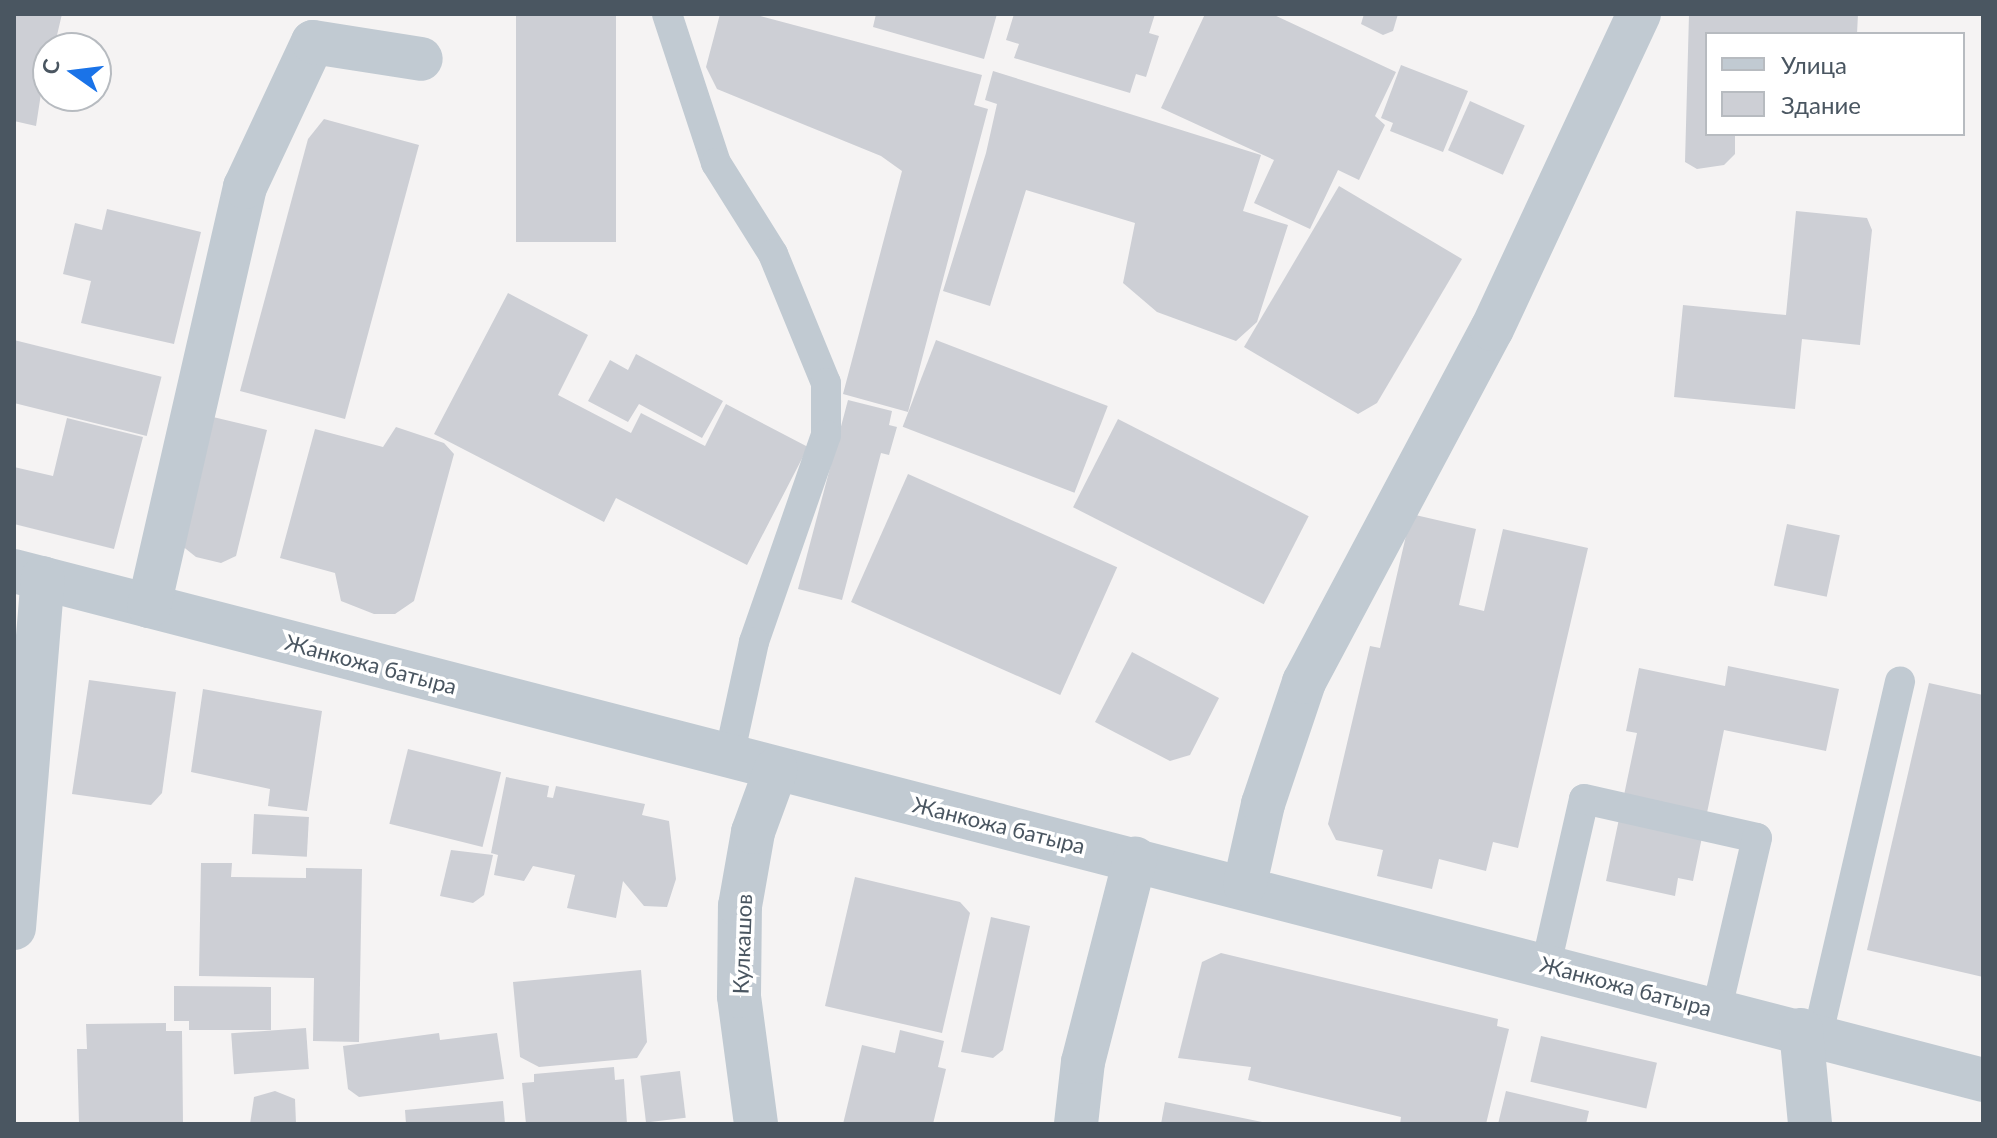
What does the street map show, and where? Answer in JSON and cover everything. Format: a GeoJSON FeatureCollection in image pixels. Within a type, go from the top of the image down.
{"type":"FeatureCollection","features":[{"type":"Feature","properties":{"kind":"street"},"geometry":{"type":"LineString","coordinates":[[1245,884],[1263,804],[1304,682],[1492,329],[1639,14]]}},
{"type":"Feature","properties":{"kind":"street"},"geometry":{"type":"LineString","coordinates":[[149,606],[245,187],[313,42],[421,59]]}},
{"type":"Feature","properties":{"kind":"street","name":"Жанкожа батыра"},"geometry":{"type":"LineString","coordinates":[[29,575],[776,769],[1245,884],[1983,1080]]}},
{"type":"Feature","properties":{"kind":"street"},"geometry":{"type":"LineString","coordinates":[[14,928],[29,575]]}},
{"type":"Feature","properties":{"kind":"street","name":"Кулкашов"},"geometry":{"type":"LineString","coordinates":[[756,1124],[739,996],[740,906],[753,832],[776,769]]}},
{"type":"Feature","properties":{"kind":"street"},"geometry":{"type":"LineString","coordinates":[[1076,1124],[1083,1062],[1135,859]]}},
{"type":"Feature","properties":{"kind":"street"},"geometry":{"type":"LineString","coordinates":[[1809,1032],[1810,1124]]}},
{"type":"Feature","properties":{"kind":"lane"},"geometry":{"type":"LineString","coordinates":[[667,14],[716,163],[773,254],[826,383],[826,435],[754,642],[729,757]]}},
{"type":"Feature","properties":{"kind":"lane"},"geometry":{"type":"LineString","coordinates":[[1809,1032],[1900,681]]}},
{"type":"Feature","properties":{"kind":"lane"},"geometry":{"type":"LineString","coordinates":[[1546,965],[1584,799],[1757,838],[1717,1009]]}},
{"type":"Feature","properties":{"kind":"building"},"geometry":{"type":"Polygon","coordinates":[[[14,14],[62,14],[58,32],[32,32],[32,112],[38,112],[36,126],[14,121],[14,14]]]}},
{"type":"Feature","properties":{"kind":"building"},"geometry":{"type":"Polygon","coordinates":[[[516,14],[616,14],[616,242],[516,242],[516,14]]]}},
{"type":"Feature","properties":{"kind":"building"},"geometry":{"type":"Polygon","coordinates":[[[720,14],[753,14],[982,75],[974,105],[988,109],[908,412],[843,394],[902,171],[881,156],[717,89],[706,67],[720,14]]]}},
{"type":"Feature","properties":{"kind":"building"},"geometry":{"type":"Polygon","coordinates":[[[876,14],[997,14],[984,59],[873,27],[876,14]]]}},
{"type":"Feature","properties":{"kind":"building"},"geometry":{"type":"Polygon","coordinates":[[[1014,14],[1155,14],[1149,33],[1159,36],[1146,77],[1136,74],[1130,93],[1014,58],[1019,44],[1006,40],[1014,14]]]}},
{"type":"Feature","properties":{"kind":"building"},"geometry":{"type":"Polygon","coordinates":[[[1205,14],[1272,14],[1396,72],[1375,116],[1385,125],[1359,180],[1338,170],[1310,229],[1254,203],[1274,160],[1161,108],[1205,14]]]}},
{"type":"Feature","properties":{"kind":"building"},"geometry":{"type":"Polygon","coordinates":[[[1364,14],[1398,14],[1393,31],[1383,35],[1361,24],[1364,14]]]}},
{"type":"Feature","properties":{"kind":"building"},"geometry":{"type":"Polygon","coordinates":[[[1689,14],[1858,14],[1857,32],[1705,32],[1705,136],[1735,136],[1735,154],[1724,165],[1697,169],[1685,162],[1689,14]]]}},
{"type":"Feature","properties":{"kind":"building"},"geometry":{"type":"Polygon","coordinates":[[[1401,65],[1468,91],[1443,152],[1390,131],[1393,123],[1381,118],[1401,65]]]}},
{"type":"Feature","properties":{"kind":"building"},"geometry":{"type":"Polygon","coordinates":[[[993,71],[1261,155],[1243,211],[1288,225],[1257,322],[1236,341],[1157,312],[1123,283],[1135,223],[1026,190],[990,306],[943,291],[986,153],[997,104],[985,100],[993,71]]]}},
{"type":"Feature","properties":{"kind":"building"},"geometry":{"type":"Polygon","coordinates":[[[1470,101],[1525,125],[1503,175],[1448,150],[1470,101]]]}},
{"type":"Feature","properties":{"kind":"building"},"geometry":{"type":"Polygon","coordinates":[[[324,119],[419,145],[345,419],[240,391],[308,139],[324,119]]]}},
{"type":"Feature","properties":{"kind":"building"},"geometry":{"type":"Polygon","coordinates":[[[1339,186],[1462,259],[1377,403],[1358,414],[1244,347],[1339,186]]]}},
{"type":"Feature","properties":{"kind":"building"},"geometry":{"type":"Polygon","coordinates":[[[107,209],[201,232],[174,344],[81,323],[91,281],[63,274],[75,223],[102,230],[107,209]]]}},
{"type":"Feature","properties":{"kind":"building"},"geometry":{"type":"Polygon","coordinates":[[[1796,211],[1867,218],[1872,230],[1860,345],[1802,339],[1795,409],[1674,397],[1683,305],[1786,315],[1796,211]]]}},
{"type":"Feature","properties":{"kind":"building"},"geometry":{"type":"Polygon","coordinates":[[[508,293],[588,335],[558,395],[631,433],[641,413],[705,446],[726,404],[808,447],[747,565],[616,498],[604,522],[434,434],[508,293]]]}},
{"type":"Feature","properties":{"kind":"building"},"geometry":{"type":"Polygon","coordinates":[[[14,340],[161,377],[147,436],[14,403],[14,340]]]}},
{"type":"Feature","properties":{"kind":"building"},"geometry":{"type":"Polygon","coordinates":[[[936,340],[1108,406],[1074,493],[903,427],[936,340]]]}},
{"type":"Feature","properties":{"kind":"building"},"geometry":{"type":"Polygon","coordinates":[[[636,354],[723,401],[702,438],[639,404],[628,422],[588,401],[610,360],[628,370],[636,354]]]}},
{"type":"Feature","properties":{"kind":"building"},"geometry":{"type":"Polygon","coordinates":[[[848,400],[892,411],[889,425],[897,427],[889,455],[881,453],[842,600],[798,589],[848,400]]]}},
{"type":"Feature","properties":{"kind":"building"},"geometry":{"type":"Polygon","coordinates":[[[213,417],[267,430],[236,556],[221,563],[196,557],[181,545],[213,417]]]}},
{"type":"Feature","properties":{"kind":"building"},"geometry":{"type":"Polygon","coordinates":[[[67,418],[143,437],[114,549],[14,524],[14,467],[53,476],[67,418]]]}},
{"type":"Feature","properties":{"kind":"building"},"geometry":{"type":"Polygon","coordinates":[[[1118,419],[1309,516],[1264,604],[1073,507],[1118,419]]]}},
{"type":"Feature","properties":{"kind":"building"},"geometry":{"type":"Polygon","coordinates":[[[396,427],[444,443],[454,454],[414,601],[395,614],[374,614],[341,601],[335,573],[280,558],[315,429],[383,447],[396,427]]]}},
{"type":"Feature","properties":{"kind":"building"},"geometry":{"type":"Polygon","coordinates":[[[908,474],[1117,567],[1060,695],[851,602],[908,474]]]}},
{"type":"Feature","properties":{"kind":"building"},"geometry":{"type":"Polygon","coordinates":[[[1411,514],[1476,529],[1459,605],[1484,611],[1503,529],[1588,548],[1518,848],[1493,842],[1486,871],[1439,859],[1432,889],[1377,876],[1383,850],[1336,840],[1328,824],[1370,646],[1380,648],[1411,514]]]}},
{"type":"Feature","properties":{"kind":"building"},"geometry":{"type":"Polygon","coordinates":[[[1787,524],[1840,535],[1827,597],[1774,586],[1787,524]]]}},
{"type":"Feature","properties":{"kind":"building"},"geometry":{"type":"Polygon","coordinates":[[[1132,652],[1219,698],[1190,755],[1170,761],[1095,722],[1132,652]]]}},
{"type":"Feature","properties":{"kind":"building"},"geometry":{"type":"Polygon","coordinates":[[[1728,666],[1839,689],[1826,751],[1724,730],[1693,881],[1678,878],[1675,896],[1606,881],[1637,733],[1626,731],[1639,668],[1725,686],[1728,666]]]}},
{"type":"Feature","properties":{"kind":"building"},"geometry":{"type":"Polygon","coordinates":[[[89,680],[176,692],[162,793],[151,805],[72,794],[89,680]]]}},
{"type":"Feature","properties":{"kind":"building"},"geometry":{"type":"Polygon","coordinates":[[[1929,683],[1983,695],[1983,977],[1867,950],[1929,683]]]}},
{"type":"Feature","properties":{"kind":"building"},"geometry":{"type":"Polygon","coordinates":[[[203,689],[322,711],[307,811],[268,806],[270,789],[191,772],[203,689]]]}},
{"type":"Feature","properties":{"kind":"building"},"geometry":{"type":"Polygon","coordinates":[[[408,749],[501,772],[483,847],[389,824],[408,749]]]}},
{"type":"Feature","properties":{"kind":"building"},"geometry":{"type":"Polygon","coordinates":[[[506,777],[549,786],[547,797],[553,798],[556,786],[645,804],[642,815],[669,821],[676,879],[667,907],[644,906],[623,881],[616,918],[567,908],[575,875],[533,866],[524,881],[494,875],[498,855],[491,853],[506,777]]]}},
{"type":"Feature","properties":{"kind":"building"},"geometry":{"type":"Polygon","coordinates":[[[254,814],[309,817],[307,857],[252,854],[254,814]]]}},
{"type":"Feature","properties":{"kind":"building"},"geometry":{"type":"Polygon","coordinates":[[[451,850],[493,855],[484,895],[473,903],[440,896],[451,850]]]}},
{"type":"Feature","properties":{"kind":"building"},"geometry":{"type":"Polygon","coordinates":[[[201,863],[232,863],[231,877],[306,878],[306,868],[362,869],[359,1042],[313,1041],[314,978],[199,976],[201,863]]]}},
{"type":"Feature","properties":{"kind":"building"},"geometry":{"type":"Polygon","coordinates":[[[855,877],[960,902],[970,913],[942,1033],[825,1006],[855,877]]]}},
{"type":"Feature","properties":{"kind":"building"},"geometry":{"type":"Polygon","coordinates":[[[991,917],[1030,926],[1003,1050],[993,1058],[961,1052],[991,917]]]}},
{"type":"Feature","properties":{"kind":"building"},"geometry":{"type":"Polygon","coordinates":[[[1221,953],[1498,1019],[1497,1026],[1509,1029],[1486,1124],[1400,1124],[1401,1117],[1248,1080],[1251,1067],[1178,1058],[1202,962],[1221,953]]]}},
{"type":"Feature","properties":{"kind":"building"},"geometry":{"type":"Polygon","coordinates":[[[641,970],[647,1042],[637,1058],[539,1067],[520,1057],[513,982],[641,970]]]}},
{"type":"Feature","properties":{"kind":"building"},"geometry":{"type":"Polygon","coordinates":[[[174,986],[271,987],[271,1030],[189,1030],[189,1021],[174,1021],[174,986]]]}},
{"type":"Feature","properties":{"kind":"building"},"geometry":{"type":"Polygon","coordinates":[[[166,1023],[166,1031],[182,1031],[183,1124],[79,1124],[77,1049],[87,1049],[86,1024],[166,1023]]]}},
{"type":"Feature","properties":{"kind":"building"},"geometry":{"type":"Polygon","coordinates":[[[306,1028],[309,1069],[234,1074],[231,1033],[306,1028]]]}},
{"type":"Feature","properties":{"kind":"building"},"geometry":{"type":"Polygon","coordinates":[[[900,1030],[944,1041],[938,1067],[946,1069],[933,1124],[843,1124],[862,1045],[895,1053],[900,1030]]]}},
{"type":"Feature","properties":{"kind":"building"},"geometry":{"type":"Polygon","coordinates":[[[439,1033],[440,1040],[497,1033],[504,1079],[359,1097],[348,1089],[343,1046],[439,1033]]]}},
{"type":"Feature","properties":{"kind":"building"},"geometry":{"type":"Polygon","coordinates":[[[1541,1036],[1657,1063],[1646,1109],[1530,1082],[1541,1036]]]}},
{"type":"Feature","properties":{"kind":"building"},"geometry":{"type":"Polygon","coordinates":[[[614,1067],[615,1080],[624,1079],[627,1124],[526,1124],[522,1083],[534,1082],[534,1074],[614,1067]]]}},
{"type":"Feature","properties":{"kind":"building"},"geometry":{"type":"Polygon","coordinates":[[[680,1071],[686,1118],[646,1123],[640,1076],[680,1071]]]}},
{"type":"Feature","properties":{"kind":"building"},"geometry":{"type":"Polygon","coordinates":[[[275,1091],[295,1099],[296,1124],[250,1124],[254,1097],[275,1091]]]}},
{"type":"Feature","properties":{"kind":"building"},"geometry":{"type":"Polygon","coordinates":[[[1506,1091],[1589,1111],[1586,1124],[1498,1124],[1506,1091]]]}},
{"type":"Feature","properties":{"kind":"building"},"geometry":{"type":"Polygon","coordinates":[[[503,1101],[505,1124],[406,1124],[405,1110],[503,1101]]]}},
{"type":"Feature","properties":{"kind":"building"},"geometry":{"type":"Polygon","coordinates":[[[1165,1102],[1267,1123],[1267,1124],[1161,1124],[1165,1102]]]}}]}
